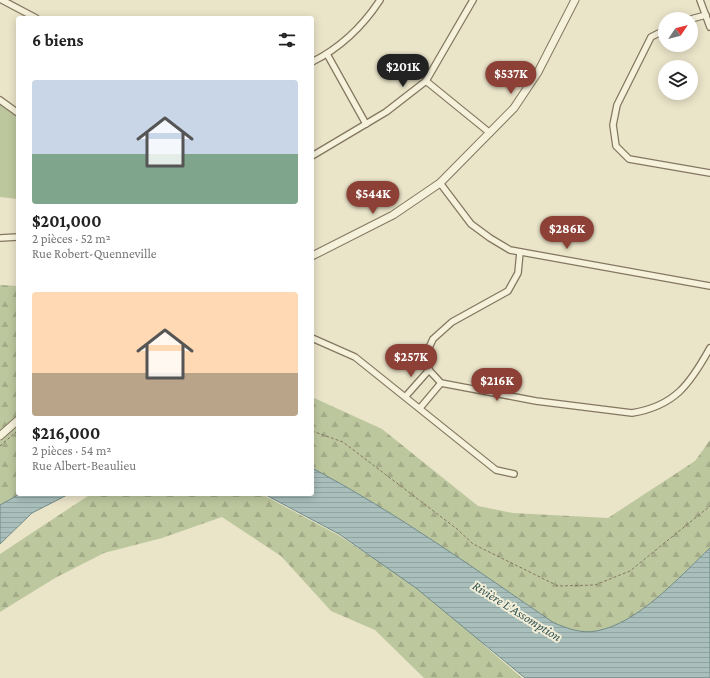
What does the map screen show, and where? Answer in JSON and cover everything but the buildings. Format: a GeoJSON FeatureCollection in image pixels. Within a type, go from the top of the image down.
{"type":"FeatureCollection","features":[{"type":"Feature","properties":{"kind":"street"},"geometry":{"type":"LineString","coordinates":[[2,0],[32,16]]}},
{"type":"Feature","properties":{"kind":"street"},"geometry":{"type":"LineString","coordinates":[[314,61],[327,54],[363,23],[380,0]]}},
{"type":"Feature","properties":{"kind":"street"},"geometry":{"type":"LineString","coordinates":[[314,155],[386,112],[426,81],[473,0]]}},
{"type":"Feature","properties":{"kind":"street"},"geometry":{"type":"LineString","coordinates":[[314,255],[393,215],[440,183],[514,108],[538,72],[575,0]]}},
{"type":"Feature","properties":{"kind":"street"},"geometry":{"type":"LineString","coordinates":[[700,0],[710,27]]}},
{"type":"Feature","properties":{"kind":"street"},"geometry":{"type":"LineString","coordinates":[[698,17],[706,15]]}},
{"type":"Feature","properties":{"kind":"street"},"geometry":{"type":"LineString","coordinates":[[658,34],[651,37],[617,106],[613,125],[616,146],[629,159],[710,174]]}},
{"type":"Feature","properties":{"kind":"street"},"geometry":{"type":"LineString","coordinates":[[327,54],[366,124]]}},
{"type":"Feature","properties":{"kind":"street"},"geometry":{"type":"LineString","coordinates":[[426,81],[490,133]]}},
{"type":"Feature","properties":{"kind":"street"},"geometry":{"type":"LineString","coordinates":[[0,100],[16,112]]}},
{"type":"Feature","properties":{"kind":"street"},"geometry":{"type":"LineString","coordinates":[[440,183],[471,224],[510,250],[578,261],[710,286]]}},
{"type":"Feature","properties":{"kind":"street"},"geometry":{"type":"LineString","coordinates":[[0,238],[16,237]]}},
{"type":"Feature","properties":{"kind":"street"},"geometry":{"type":"LineString","coordinates":[[520,252],[518,273],[508,291],[452,322],[433,339],[427,352],[429,370],[442,383],[536,401],[632,413],[647,411],[673,398],[694,378],[710,348]]}},
{"type":"Feature","properties":{"kind":"street"},"geometry":{"type":"LineString","coordinates":[[314,339],[355,357],[406,396],[496,470],[514,474]]}},
{"type":"Feature","properties":{"kind":"street"},"geometry":{"type":"LineString","coordinates":[[406,396],[429,370]]}},
{"type":"Feature","properties":{"kind":"street"},"geometry":{"type":"LineString","coordinates":[[420,408],[442,383]]}},
{"type":"Feature","properties":{"kind":"street"},"geometry":{"type":"LineString","coordinates":[[0,436],[16,422]]}},
{"type":"Feature","properties":{"kind":"path"},"geometry":{"type":"LineString","coordinates":[[0,446],[16,432]]}},
{"type":"Feature","properties":{"kind":"path"},"geometry":{"type":"LineString","coordinates":[[314,432],[343,442],[457,529],[473,544],[558,586],[595,585],[630,571],[710,506]]}},
{"type":"Feature","properties":{"kind":"green space"},"geometry":{"type":"Polygon","coordinates":[[[0,100],[16,112],[16,199],[0,197],[0,100]]]}},
{"type":"Feature","properties":{"kind":"green space"},"geometry":{"type":"Polygon","coordinates":[[[0,285],[16,286],[16,496],[0,505],[0,285]]]}},
{"type":"Feature","properties":{"kind":"green space"},"geometry":{"type":"Polygon","coordinates":[[[314,398],[382,429],[478,506],[513,513],[608,518],[695,461],[710,440],[710,548],[672,585],[643,609],[612,627],[585,632],[554,623],[465,562],[344,485],[314,469],[314,398]]]}},
{"type":"Feature","properties":{"kind":"green space"},"geometry":{"type":"Polygon","coordinates":[[[88,496],[265,496],[338,535],[446,606],[486,647],[522,678],[424,678],[375,630],[331,611],[281,556],[222,517],[162,538],[104,553],[55,578],[0,612],[0,554],[88,496]]]}},
{"type":"Feature","properties":{"kind":"water","name":"Rivière L'Assomption"},"geometry":{"type":"Polygon","coordinates":[[[314,469],[344,485],[405,523],[554,623],[569,629],[585,632],[612,627],[643,609],[672,585],[710,548],[710,678],[525,678],[416,588],[339,534],[268,496],[314,496],[314,469]]]}},
{"type":"Feature","properties":{"kind":"water"},"geometry":{"type":"Polygon","coordinates":[[[16,496],[65,496],[32,513],[0,544],[0,505],[16,496]]]}}]}
